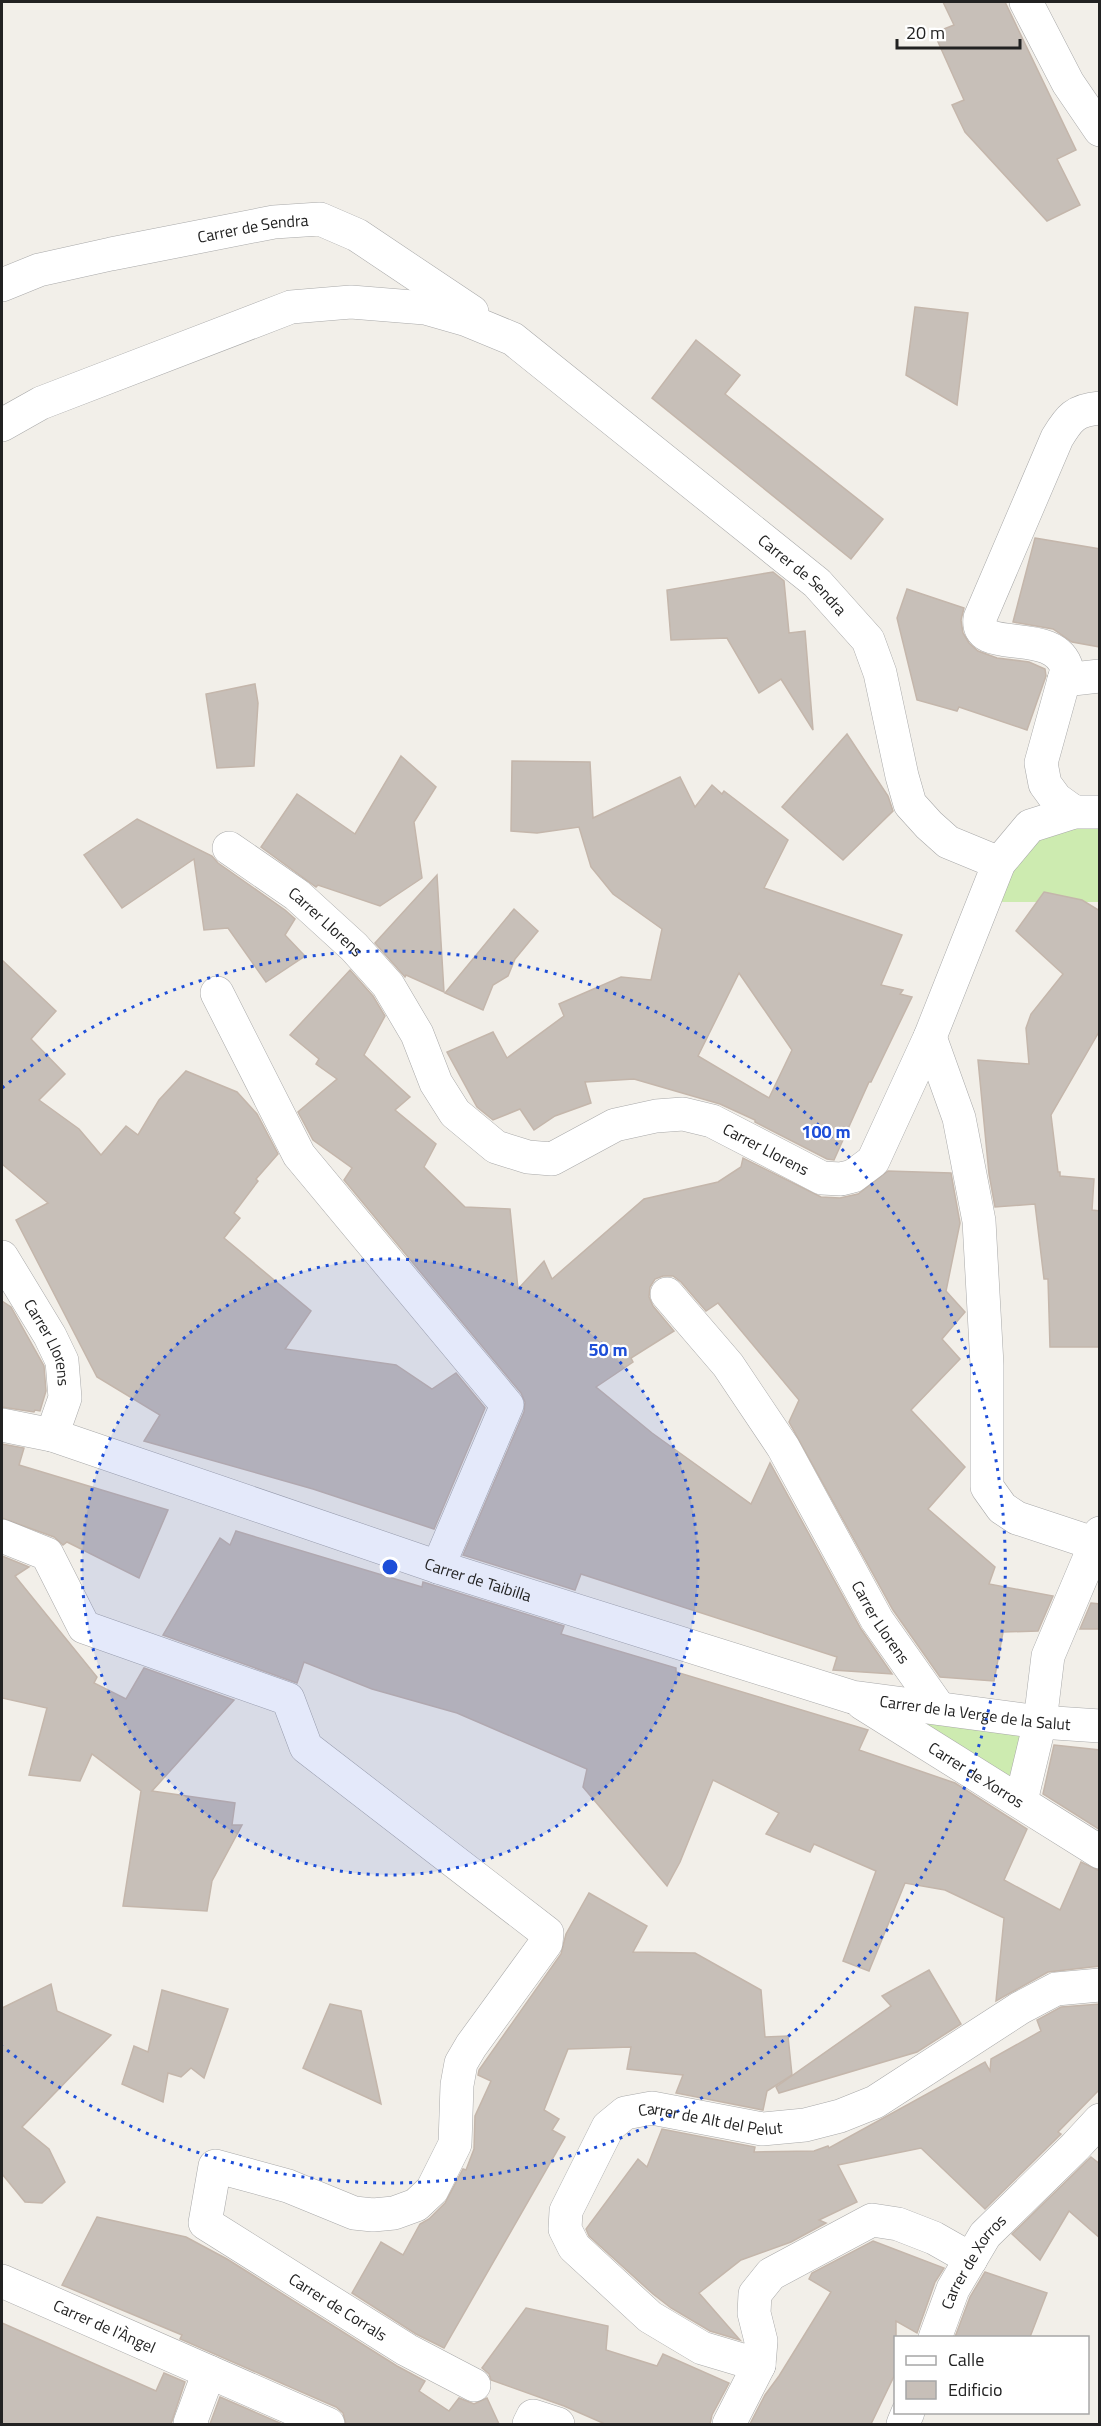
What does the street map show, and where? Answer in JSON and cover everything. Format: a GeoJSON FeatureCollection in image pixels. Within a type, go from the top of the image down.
{"type":"FeatureCollection","features":[{"type":"Feature","properties":{"kind":"street"},"geometry":{"type":"LineString","coordinates":[[1026,2],[1068,83],[1100,130]]}},
{"type":"Feature","properties":{"kind":"street","name":"Carrer de Sendra"},"geometry":{"type":"LineString","coordinates":[[2,285],[39,270],[274,222],[320,219],[357,235],[513,339],[818,583],[846,612],[868,640],[880,672],[910,804],[948,842],[999,863]]}},
{"type":"Feature","properties":{"kind":"street","name":"Carrer de Sendra"},"geometry":{"type":"LineString","coordinates":[[2,425],[42,403],[291,307],[351,302],[425,308],[467,320],[513,339]]}},
{"type":"Feature","properties":{"kind":"street"},"geometry":{"type":"LineString","coordinates":[[1087,812],[1056,799],[1045,784],[1041,763],[1067,669],[1064,659],[1057,651],[1046,646],[993,638],[982,631],[979,625],[980,618],[1068,419],[1085,409],[1100,408]]}},
{"type":"Feature","properties":{"kind":"street"},"geometry":{"type":"LineString","coordinates":[[1064,680],[1100,676]]}},
{"type":"Feature","properties":{"kind":"street"},"geometry":{"type":"LineString","coordinates":[[1021,1801],[1040,1722],[1048,1656],[1098,1538],[1017,1518],[1002,1508],[987,1486],[987,1365],[979,1221],[960,1118],[930,1037],[999,863],[1030,826],[1087,812]]}},
{"type":"Feature","properties":{"kind":"street","name":"Carrer Llorens"},"geometry":{"type":"LineString","coordinates":[[229,848],[297,895],[354,946],[388,985],[417,1034],[436,1083],[455,1113],[496,1147],[528,1157],[552,1159],[615,1125],[656,1116],[683,1114],[712,1121],[822,1179],[841,1179],[853,1176],[873,1161],[930,1037]]}},
{"type":"Feature","properties":{"kind":"street"},"geometry":{"type":"LineString","coordinates":[[217,993],[299,1155],[507,1405],[438,1567]]}},
{"type":"Feature","properties":{"kind":"street","name":"Carrer Llorens"},"geometry":{"type":"LineString","coordinates":[[2,1257],[50,1336],[62,1361],[65,1398],[52,1436]]}},
{"type":"Feature","properties":{"kind":"street","name":"Carrer Llorens"},"geometry":{"type":"LineString","coordinates":[[667,1294],[728,1365],[783,1447],[877,1620],[939,1708]]}},
{"type":"Feature","properties":{"kind":"street","name":"Carrer de Taibilla"},"geometry":{"type":"LineString","coordinates":[[2,1425],[52,1436],[438,1567],[852,1697]]}},
{"type":"Feature","properties":{"kind":"street","name":"Carrer de Corrals"},"geometry":{"type":"LineString","coordinates":[[2,1536],[47,1554],[84,1627],[288,1700],[306,1747],[547,1933],[546,1943],[476,2038],[461,2063],[457,2085],[455,2144],[432,2190],[416,2205],[394,2213],[373,2215],[354,2213],[288,2186],[215,2166],[204,2223],[407,2350],[474,2385]]}},
{"type":"Feature","properties":{"kind":"street","name":"Carrer de la Verge de la Salut"},"geometry":{"type":"LineString","coordinates":[[852,1697],[1040,1722],[1100,1726]]}},
{"type":"Feature","properties":{"kind":"street","name":"Carrer de Xorros"},"geometry":{"type":"LineString","coordinates":[[852,1697],[1100,1852]]}},
{"type":"Feature","properties":{"kind":"street","name":"Carrer de Alt del Pelut"},"geometry":{"type":"LineString","coordinates":[[759,2365],[702,2348],[650,2317],[574,2247],[565,2229],[566,2211],[608,2127],[624,2113],[652,2108],[762,2129],[805,2125],[840,2116],[875,2102],[1020,2008],[1056,1989],[1100,1985]]}},
{"type":"Feature","properties":{"kind":"street","name":"Carrer de Xorros"},"geometry":{"type":"LineString","coordinates":[[935,2336],[953,2289],[985,2235],[1100,2120]]}},
{"type":"Feature","properties":{"kind":"street"},"geometry":{"type":"LineString","coordinates":[[729,2424],[759,2365],[761,2341],[754,2313],[755,2294],[771,2274],[872,2220],[898,2224],[934,2238],[971,2259]]}},
{"type":"Feature","properties":{"kind":"street","name":"Carrer de l'Àngel"},"geometry":{"type":"LineString","coordinates":[[2,2281],[328,2424]]}},
{"type":"Feature","properties":{"kind":"street"},"geometry":{"type":"LineString","coordinates":[[192,2424],[190,2423],[209,2372]]}},
{"type":"Feature","properties":{"kind":"green space"},"geometry":{"type":"Polygon","coordinates":[[[1099,812],[1099,902],[983,902],[1030,826],[1099,812]]]}},
{"type":"Feature","properties":{"kind":"green space"},"geometry":{"type":"Polygon","coordinates":[[[852,1697],[1040,1722],[1021,1801],[852,1697]]]}},
{"type":"Feature","properties":{"kind":"building"},"geometry":{"type":"Polygon","coordinates":[[[943,2],[1005,2],[1076,150],[1057,159],[1080,205],[1047,221],[965,132],[952,105],[964,100],[934,33],[954,25],[943,2]]]}},
{"type":"Feature","properties":{"kind":"building"},"geometry":{"type":"Polygon","coordinates":[[[915,307],[968,313],[957,405],[906,375],[915,307]]]}},
{"type":"Feature","properties":{"kind":"building"},"geometry":{"type":"Polygon","coordinates":[[[696,340],[740,375],[725,394],[883,519],[851,559],[652,398],[696,340]]]}},
{"type":"Feature","properties":{"kind":"building"},"geometry":{"type":"Polygon","coordinates":[[[1035,538],[1100,549],[1100,647],[1072,642],[1053,629],[1013,622],[1035,538]]]}},
{"type":"Feature","properties":{"kind":"building"},"geometry":{"type":"Polygon","coordinates":[[[773,572],[784,581],[789,633],[805,631],[813,730],[781,679],[759,693],[727,638],[671,640],[667,590],[773,572]]]}},
{"type":"Feature","properties":{"kind":"building"},"geometry":{"type":"Polygon","coordinates":[[[907,589],[964,608],[961,620],[963,633],[978,651],[997,658],[1029,662],[1045,669],[1046,676],[1027,730],[959,707],[957,711],[917,700],[897,618],[907,589]]]}},
{"type":"Feature","properties":{"kind":"building"},"geometry":{"type":"Polygon","coordinates":[[[255,684],[258,703],[254,766],[217,768],[206,694],[255,684]]]}},
{"type":"Feature","properties":{"kind":"building"},"geometry":{"type":"Polygon","coordinates":[[[847,734],[888,796],[893,811],[843,860],[782,807],[847,734]]]}},
{"type":"Feature","properties":{"kind":"building"},"geometry":{"type":"Polygon","coordinates":[[[401,756],[436,787],[414,822],[422,878],[380,906],[318,885],[316,887],[261,847],[297,794],[355,834],[401,756]]]}},
{"type":"Feature","properties":{"kind":"building"},"geometry":{"type":"Polygon","coordinates":[[[512,761],[590,762],[593,818],[680,777],[695,807],[712,785],[722,794],[724,791],[788,840],[764,888],[902,935],[881,985],[903,990],[900,994],[912,997],[869,1082],[834,1160],[827,1159],[720,1104],[634,1079],[585,1082],[591,1103],[555,1116],[534,1130],[520,1109],[493,1120],[477,1107],[447,1052],[493,1032],[507,1058],[564,1016],[559,1004],[621,977],[651,980],[662,929],[613,894],[591,867],[579,827],[537,833],[511,831],[512,761]],[[739,973],[698,1056],[769,1098],[792,1050],[739,973]]]}},
{"type":"Feature","properties":{"kind":"building"},"geometry":{"type":"Polygon","coordinates":[[[137,819],[212,856],[218,863],[285,910],[295,919],[285,935],[305,956],[266,982],[228,928],[204,930],[194,859],[122,908],[84,855],[137,819]]]}},
{"type":"Feature","properties":{"kind":"building"},"geometry":{"type":"Polygon","coordinates":[[[437,875],[444,992],[406,975],[405,977],[375,943],[437,875]]]}},
{"type":"Feature","properties":{"kind":"building"},"geometry":{"type":"Polygon","coordinates":[[[1044,892],[1082,900],[1100,911],[1100,1030],[1051,1115],[1060,1176],[1094,1179],[1092,1210],[1100,1211],[1100,1347],[1050,1347],[1048,1279],[1044,1279],[1035,1204],[995,1207],[989,1174],[978,1060],[1029,1064],[1026,1028],[1031,1014],[1063,974],[1016,931],[1044,892]]]}},
{"type":"Feature","properties":{"kind":"building"},"geometry":{"type":"Polygon","coordinates":[[[514,909],[538,931],[515,959],[508,976],[493,985],[483,1010],[445,993],[514,909]]]}},
{"type":"Feature","properties":{"kind":"building"},"geometry":{"type":"Polygon","coordinates":[[[2,960],[56,1011],[31,1039],[65,1074],[39,1100],[79,1129],[101,1155],[126,1126],[138,1135],[159,1100],[186,1071],[237,1092],[257,1114],[278,1154],[256,1179],[258,1181],[234,1213],[240,1218],[224,1238],[311,1311],[285,1349],[396,1365],[432,1389],[456,1373],[485,1408],[434,1529],[313,1489],[144,1441],[160,1415],[97,1377],[16,1220],[48,1203],[2,1164],[2,960]]]}},
{"type":"Feature","properties":{"kind":"building"},"geometry":{"type":"Polygon","coordinates":[[[350,970],[373,996],[385,1016],[364,1055],[410,1097],[395,1110],[436,1144],[424,1167],[465,1207],[510,1209],[518,1289],[544,1261],[552,1279],[644,1199],[718,1182],[741,1167],[743,1158],[821,1197],[840,1198],[858,1194],[888,1171],[951,1173],[960,1223],[946,1291],[965,1312],[942,1339],[960,1359],[911,1410],[965,1467],[928,1509],[995,1567],[989,1584],[1053,1596],[1038,1631],[1003,1632],[994,1681],[940,1677],[893,1610],[789,1422],[799,1400],[718,1303],[706,1311],[673,1276],[655,1279],[650,1287],[649,1297],[653,1306],[674,1331],[631,1358],[633,1362],[596,1387],[652,1433],[751,1504],[770,1463],[861,1629],[892,1674],[833,1670],[837,1657],[581,1574],[575,1590],[463,1555],[524,1412],[525,1402],[521,1393],[344,1180],[352,1168],[313,1140],[298,1112],[337,1079],[316,1064],[319,1059],[290,1035],[350,970]]]}},
{"type":"Feature","properties":{"kind":"building"},"geometry":{"type":"Polygon","coordinates":[[[2,1301],[11,1307],[44,1366],[46,1391],[40,1411],[2,1407],[2,1301]]]}},
{"type":"Feature","properties":{"kind":"building"},"geometry":{"type":"Polygon","coordinates":[[[2,1444],[24,1448],[19,1465],[168,1510],[139,1578],[67,1542],[63,1545],[54,1537],[2,1518],[2,1444]]]}},
{"type":"Feature","properties":{"kind":"building"},"geometry":{"type":"Polygon","coordinates":[[[236,1531],[422,1587],[423,1582],[564,1626],[561,1634],[676,1668],[676,1672],[868,1730],[859,1750],[955,1783],[1027,1829],[1004,1880],[1060,1910],[1081,1862],[1100,1871],[1100,1966],[1048,1972],[996,2001],[1004,1918],[945,1890],[905,1883],[869,1971],[843,1961],[876,1871],[814,1844],[810,1852],[766,1834],[779,1813],[713,1780],[680,1862],[667,1886],[583,1787],[587,1769],[457,1713],[372,1689],[304,1662],[297,1683],[163,1635],[220,1538],[230,1545],[236,1531]]]}},
{"type":"Feature","properties":{"kind":"building"},"geometry":{"type":"Polygon","coordinates":[[[2,1556],[29,1567],[15,1576],[97,1677],[94,1683],[126,1699],[144,1668],[234,1700],[152,1791],[235,1803],[232,1825],[242,1825],[212,1881],[207,1911],[123,1906],[141,1791],[92,1754],[80,1781],[29,1775],[47,1708],[2,1698],[2,1556]]]}},
{"type":"Feature","properties":{"kind":"building"},"geometry":{"type":"Polygon","coordinates":[[[1091,1603],[1100,1604],[1100,1629],[1080,1629],[1091,1603]]]}},
{"type":"Feature","properties":{"kind":"building"},"geometry":{"type":"Polygon","coordinates":[[[1054,1745],[1100,1750],[1100,1830],[1043,1794],[1054,1745]]]}},
{"type":"Feature","properties":{"kind":"building"},"geometry":{"type":"Polygon","coordinates":[[[589,1893],[647,1926],[633,1952],[695,1953],[761,1990],[765,2037],[788,2036],[792,2075],[767,2091],[763,2110],[676,2093],[683,2075],[627,2069],[631,2047],[568,2049],[544,2110],[559,2119],[552,2130],[565,2137],[444,2348],[416,2334],[352,2293],[381,2242],[403,2255],[420,2224],[429,2219],[445,2203],[463,2169],[466,2170],[474,2149],[475,2116],[491,2081],[478,2075],[479,2070],[561,1954],[566,1934],[589,1893]]]}},
{"type":"Feature","properties":{"kind":"building"},"geometry":{"type":"Polygon","coordinates":[[[929,1970],[961,2024],[917,2052],[779,2093],[776,2087],[891,2006],[882,1996],[929,1970]]]}},
{"type":"Feature","properties":{"kind":"building"},"geometry":{"type":"Polygon","coordinates":[[[51,1984],[57,2011],[111,2035],[22,2127],[49,2149],[65,2182],[42,2203],[25,2202],[2,2174],[2,2008],[51,1984]]]}},
{"type":"Feature","properties":{"kind":"building"},"geometry":{"type":"Polygon","coordinates":[[[162,1990],[228,2009],[204,2078],[191,2068],[181,2077],[168,2073],[163,2102],[122,2084],[134,2046],[148,2052],[162,1990]]]}},
{"type":"Feature","properties":{"kind":"building"},"geometry":{"type":"Polygon","coordinates":[[[330,2004],[361,2011],[381,2104],[303,2068],[330,2004]]]}},
{"type":"Feature","properties":{"kind":"building"},"geometry":{"type":"Polygon","coordinates":[[[1100,2004],[1100,2089],[1058,2132],[1061,2134],[985,2209],[921,2148],[838,2165],[857,2202],[819,2220],[826,2223],[791,2242],[741,2260],[699,2293],[740,2340],[710,2331],[671,2308],[589,2236],[586,2229],[638,2159],[647,2167],[662,2129],[755,2147],[754,2152],[814,2151],[828,2146],[829,2148],[985,2062],[990,2071],[991,2059],[1041,2031],[1037,2020],[1061,2007],[1100,2004]]]}},
{"type":"Feature","properties":{"kind":"building"},"geometry":{"type":"Polygon","coordinates":[[[1091,2157],[1100,2164],[1100,2238],[1069,2211],[1040,2260],[1012,2234],[1091,2157]]]}},
{"type":"Feature","properties":{"kind":"building"},"geometry":{"type":"Polygon","coordinates":[[[97,2217],[186,2237],[227,2259],[397,2366],[425,2381],[419,2391],[449,2411],[459,2398],[474,2404],[487,2398],[499,2424],[346,2424],[343,2413],[336,2407],[180,2339],[182,2335],[62,2285],[97,2217]]]}},
{"type":"Feature","properties":{"kind":"building"},"geometry":{"type":"Polygon","coordinates":[[[873,2241],[944,2268],[935,2282],[917,2333],[896,2321],[894,2376],[871,2424],[750,2424],[765,2395],[831,2292],[809,2279],[812,2273],[873,2241]]]}},
{"type":"Feature","properties":{"kind":"building"},"geometry":{"type":"Polygon","coordinates":[[[985,2272],[1047,2293],[1030,2336],[955,2336],[970,2297],[985,2272]]]}},
{"type":"Feature","properties":{"kind":"building"},"geometry":{"type":"Polygon","coordinates":[[[526,2308],[608,2326],[606,2350],[657,2366],[663,2354],[729,2383],[712,2415],[710,2424],[605,2424],[564,2406],[491,2380],[489,2374],[482,2368],[526,2308]]]}},
{"type":"Feature","properties":{"kind":"building"},"geometry":{"type":"Polygon","coordinates":[[[2,2323],[156,2391],[164,2373],[185,2382],[171,2424],[2,2424],[2,2323]]]}},
{"type":"Feature","properties":{"kind":"building"},"geometry":{"type":"Polygon","coordinates":[[[220,2397],[282,2424],[210,2424],[220,2397]]]}}]}
